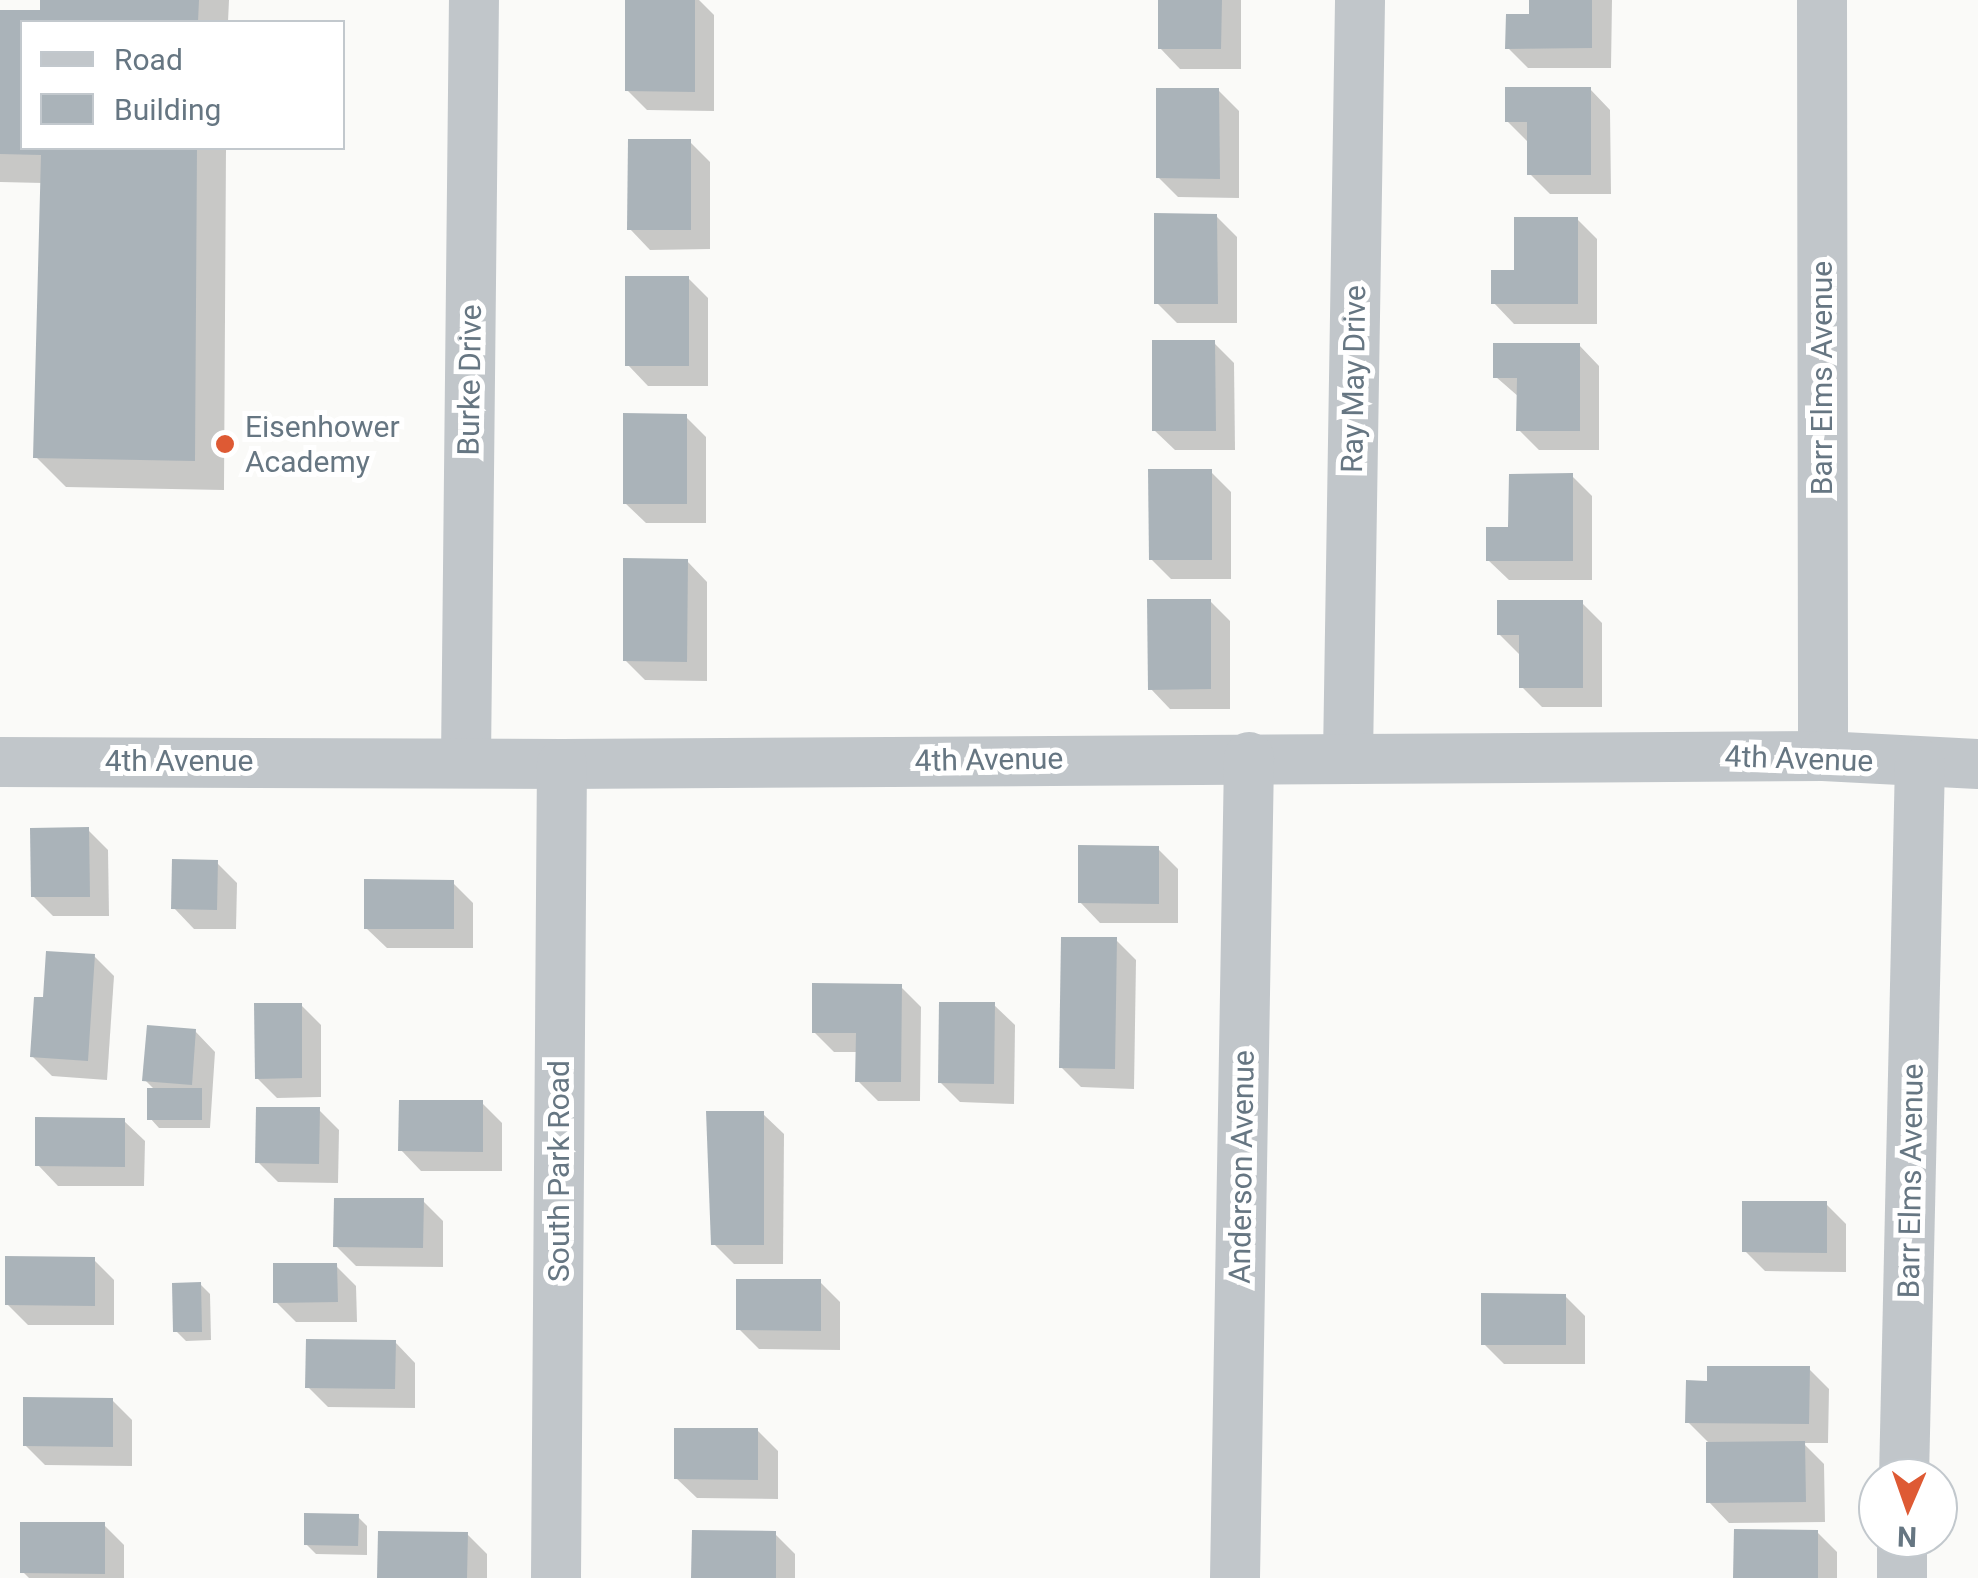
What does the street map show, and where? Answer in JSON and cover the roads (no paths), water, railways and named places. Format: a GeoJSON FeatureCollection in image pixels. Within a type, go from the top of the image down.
{"type":"FeatureCollection","features":[{"type":"Feature","properties":{"kind":"street","name":"Burke Drive"},"geometry":{"type":"LineString","coordinates":[[466,760],[474,0]]}},
{"type":"Feature","properties":{"kind":"street","name":"Ray May Drive"},"geometry":{"type":"LineString","coordinates":[[1348,757],[1360,0]]}},
{"type":"Feature","properties":{"kind":"street","name":"Barr Elms Avenue"},"geometry":{"type":"LineString","coordinates":[[1822,0],[1823,756]]}},
{"type":"Feature","properties":{"kind":"street","name":"4th Avenue"},"geometry":{"type":"LineString","coordinates":[[0,762],[466,760],[562,764],[1823,756],[1978,764]]}},
{"type":"Feature","properties":{"kind":"street","name":"Anderson Avenue"},"geometry":{"type":"LineString","coordinates":[[1235,1578],[1249,757]]}},
{"type":"Feature","properties":{"kind":"street","name":"South Park Road"},"geometry":{"type":"LineString","coordinates":[[556,1578],[562,764]]}},
{"type":"Feature","properties":{"kind":"street","name":"Barr Elms Avenue"},"geometry":{"type":"LineString","coordinates":[[1904,1458],[1920,764]]}},
{"type":"Feature","properties":{"kind":"place","name":"Eisenhower Academy"},"geometry":{"type":"Point","coordinates":[225,444]}}]}
